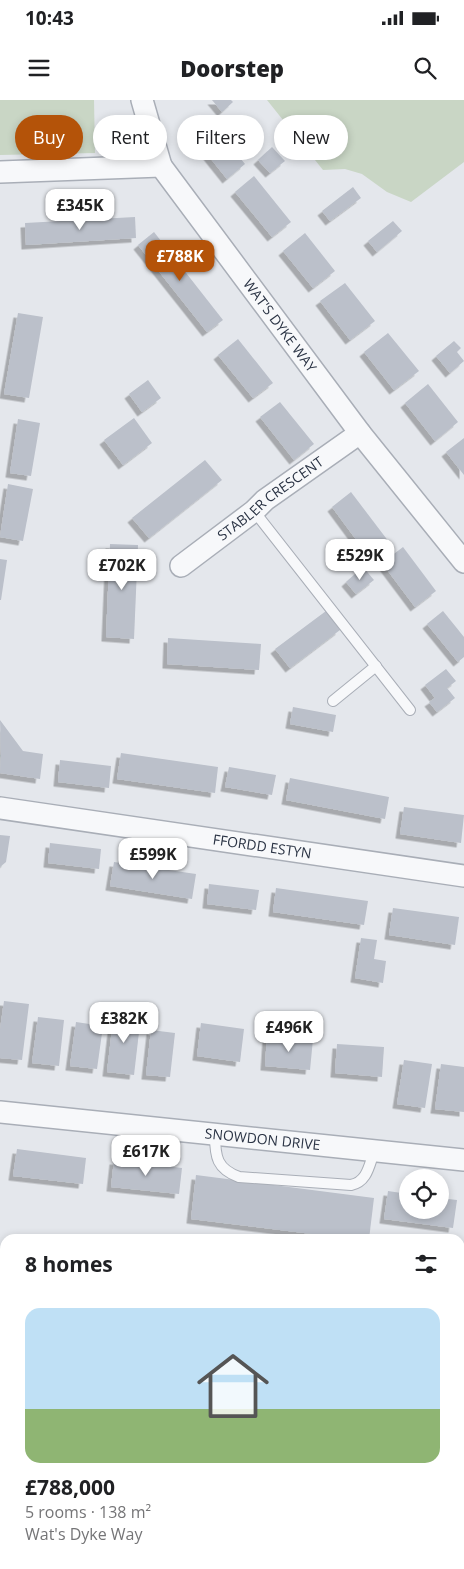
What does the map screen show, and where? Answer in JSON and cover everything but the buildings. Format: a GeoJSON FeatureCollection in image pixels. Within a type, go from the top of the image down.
{"type":"FeatureCollection","features":[{"type":"Feature","properties":{"kind":"street"},"geometry":{"type":"LineString","coordinates":[[0,172],[161,166],[142,100]]}},
{"type":"Feature","properties":{"kind":"street","name":"WAT'S DYKE WAY"},"geometry":{"type":"LineString","coordinates":[[161,166],[360,432],[464,562]]}},
{"type":"Feature","properties":{"kind":"street","name":"STABLER CRESCENT"},"geometry":{"type":"LineString","coordinates":[[181,566],[265,500],[360,432]]}},
{"type":"Feature","properties":{"kind":"street","name":"FFORDD ESTYN"},"geometry":{"type":"LineString","coordinates":[[0,808],[464,876]]}},
{"type":"Feature","properties":{"kind":"street","name":"SNOWDON DRIVE"},"geometry":{"type":"LineString","coordinates":[[0,1112],[464,1160]]}},
{"type":"Feature","properties":{"kind":"lane"},"geometry":{"type":"LineString","coordinates":[[254,510],[410,710]]}},
{"type":"Feature","properties":{"kind":"lane"},"geometry":{"type":"LineString","coordinates":[[333,701],[376,666]]}},
{"type":"Feature","properties":{"kind":"lane"},"geometry":{"type":"LineString","coordinates":[[215,1135],[216,1158],[225,1170],[239,1177],[350,1185],[362,1181],[374,1152]]}},
{"type":"Feature","properties":{"kind":"green space"},"geometry":{"type":"Polygon","coordinates":[[[0,100],[94,100],[93,153],[83,153],[83,115],[15,115],[15,155],[0,155],[0,100]]]}},
{"type":"Feature","properties":{"kind":"green space"},"geometry":{"type":"Polygon","coordinates":[[[267,100],[464,100],[464,162],[411,202],[387,192],[362,174],[345,169],[323,170],[315,160],[348,160],[348,115],[279,115],[267,100]]]}}]}
